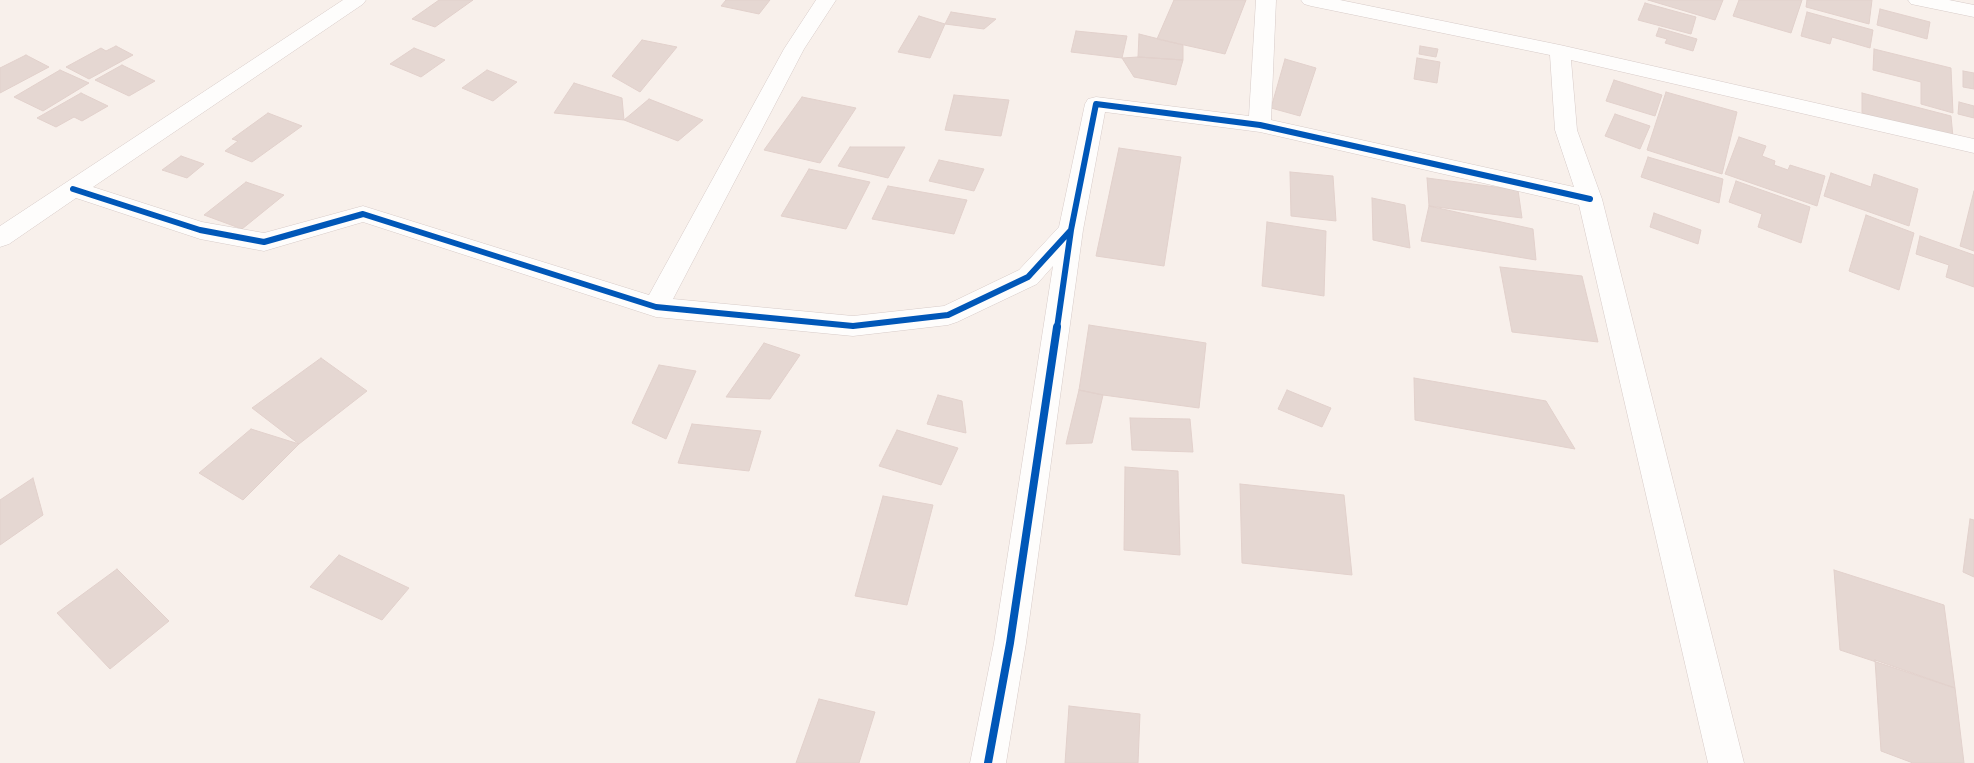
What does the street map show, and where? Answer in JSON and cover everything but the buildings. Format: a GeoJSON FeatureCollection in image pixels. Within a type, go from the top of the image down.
{"type":"FeatureCollection","features":[{"type":"Feature","properties":{"kind":"street"},"geometry":{"type":"LineString","coordinates":[[0,238],[356,0]]}},
{"type":"Feature","properties":{"kind":"street"},"geometry":{"type":"LineString","coordinates":[[656,307],[794,49],[826,0]]}},
{"type":"Feature","properties":{"kind":"street"},"geometry":{"type":"LineString","coordinates":[[1260,125],[1266,0]]}},
{"type":"Feature","properties":{"kind":"street"},"geometry":{"type":"LineString","coordinates":[[1311,0],[1560,51],[1974,146]]}},
{"type":"Feature","properties":{"kind":"street"},"geometry":{"type":"LineString","coordinates":[[1918,0],[1974,11]]}},
{"type":"Feature","properties":{"kind":"street"},"geometry":{"type":"LineString","coordinates":[[1560,51],[1566,130],[1590,199],[1726,763]]}},
{"type":"Feature","properties":{"kind":"street"},"geometry":{"type":"LineString","coordinates":[[988,763],[1010,643],[1071,230],[1096,104],[1260,125],[1590,199]]}},
{"type":"Feature","properties":{"kind":"street"},"geometry":{"type":"LineString","coordinates":[[73,189],[200,230],[264,242],[363,214],[656,307],[853,326],[948,315],[1028,276],[1071,230]]}},
{"type":"Feature","properties":{"kind":"cycle path"},"geometry":{"type":"LineString","coordinates":[[73,189],[200,230],[264,242],[363,214],[656,307],[853,326],[948,315],[1028,277],[1071,230],[1096,104],[1260,125],[1590,199]]}},
{"type":"Feature","properties":{"kind":"cycle path"},"geometry":{"type":"LineString","coordinates":[[988,763],[1010,643],[1071,230]]}}]}
